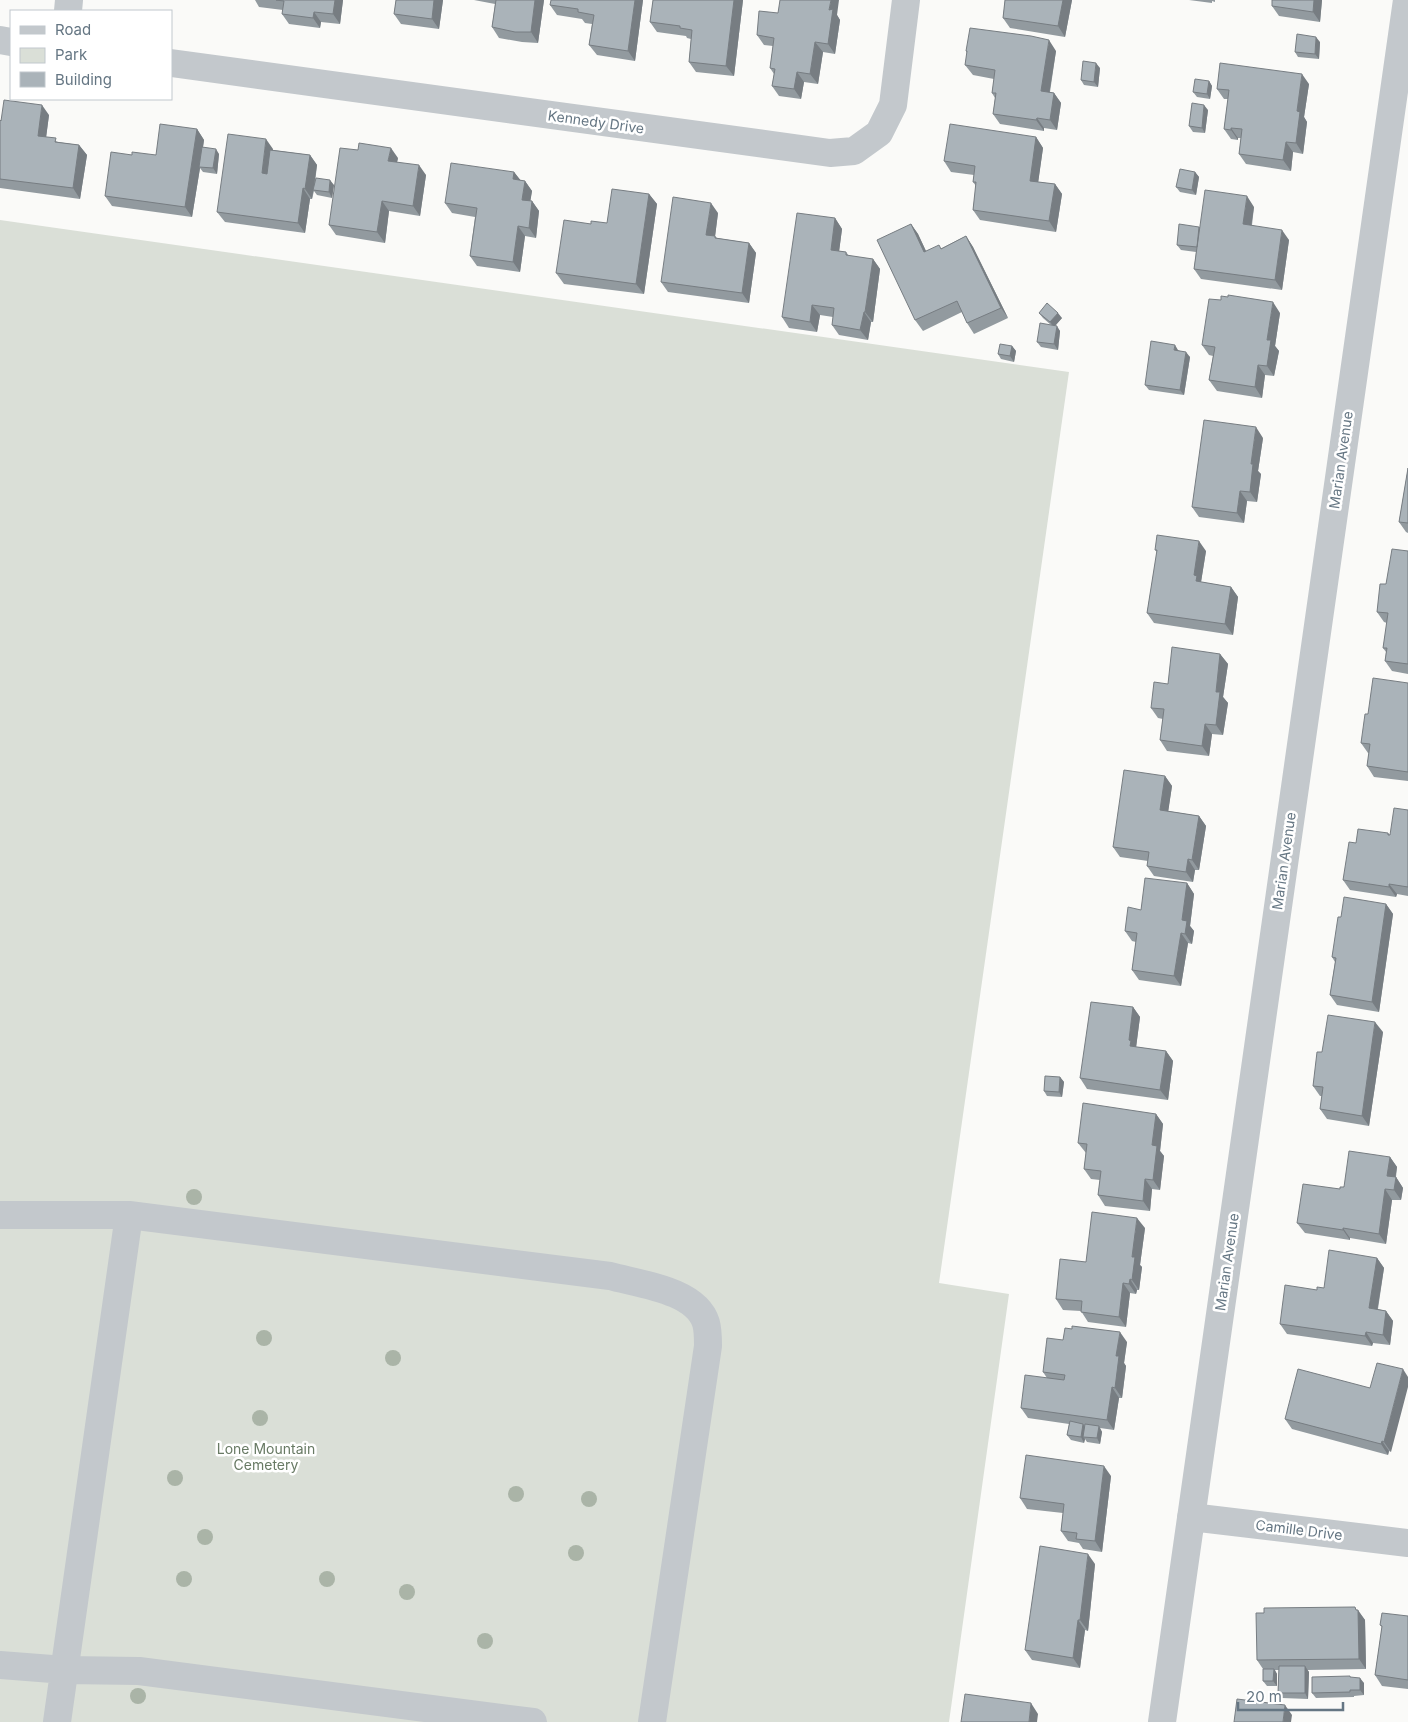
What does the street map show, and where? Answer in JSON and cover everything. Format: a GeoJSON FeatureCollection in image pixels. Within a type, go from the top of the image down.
{"type":"FeatureCollection","features":[{"type":"Feature","properties":{"kind":"street","name":"Kennedy Drive"},"geometry":{"type":"LineString","coordinates":[[172,63],[830,153],[854,152],[880,133],[893,105],[906,0]]}},
{"type":"Feature","properties":{"kind":"street","name":"Marian Avenue"},"geometry":{"type":"LineString","coordinates":[[1162,1722],[1407,0]]}},
{"type":"Feature","properties":{"kind":"street"},"geometry":{"type":"LineString","coordinates":[[0,1215],[129,1215],[610,1276],[679,1294],[695,1306],[706,1322],[708,1346],[652,1722]]}},
{"type":"Feature","properties":{"kind":"street"},"geometry":{"type":"LineString","coordinates":[[57,1722],[129,1215]]}},
{"type":"Feature","properties":{"kind":"street","name":"Camille Drive"},"geometry":{"type":"LineString","coordinates":[[1190,1517],[1408,1543]]}},
{"type":"Feature","properties":{"kind":"street"},"geometry":{"type":"LineString","coordinates":[[0,1665],[64,1670],[139,1671],[533,1722]]}},
{"type":"Feature","properties":{"kind":"green space","name":"Lone Mountain Cemetery"},"geometry":{"type":"Polygon","coordinates":[[[0,220],[1069,372],[939,1283],[1009,1294],[949,1722],[0,1722],[0,220]]]}},
{"type":"Feature","properties":{"kind":"building"},"geometry":{"type":"Polygon","coordinates":[[[276,0],[335,0],[333,14],[314,12],[313,18],[282,14],[284,1],[276,0]]]}},
{"type":"Feature","properties":{"kind":"building"},"geometry":{"type":"Polygon","coordinates":[[[396,0],[434,0],[432,19],[394,14],[396,0]]]}},
{"type":"Feature","properties":{"kind":"building"},"geometry":{"type":"Polygon","coordinates":[[[496,0],[535,0],[531,32],[515,32],[492,27],[496,0]]]}},
{"type":"Feature","properties":{"kind":"building"},"geometry":{"type":"Polygon","coordinates":[[[551,0],[635,0],[628,51],[589,45],[594,15],[578,12],[578,9],[550,5],[551,0]]]}},
{"type":"Feature","properties":{"kind":"building"},"geometry":{"type":"Polygon","coordinates":[[[653,0],[734,0],[726,66],[689,62],[692,30],[680,28],[680,26],[650,22],[653,0]]]}},
{"type":"Feature","properties":{"kind":"building"},"geometry":{"type":"Polygon","coordinates":[[[780,0],[831,0],[829,10],[833,9],[828,44],[815,42],[810,74],[797,72],[794,89],[772,86],[775,69],[770,68],[774,38],[757,35],[759,11],[778,13],[780,0]]]}},
{"type":"Feature","properties":{"kind":"building"},"geometry":{"type":"Polygon","coordinates":[[[1005,0],[1063,0],[1058,26],[1003,18],[1005,0]]]}},
{"type":"Feature","properties":{"kind":"building"},"geometry":{"type":"Polygon","coordinates":[[[1272,0],[1314,0],[1313,12],[1272,6],[1272,0]]]}},
{"type":"Feature","properties":{"kind":"building"},"geometry":{"type":"Polygon","coordinates":[[[970,28],[1049,40],[1041,91],[1054,93],[1050,120],[993,114],[996,93],[992,93],[995,70],[965,65],[970,28]]]}},
{"type":"Feature","properties":{"kind":"building"},"geometry":{"type":"Polygon","coordinates":[[[1297,34],[1316,37],[1315,54],[1295,52],[1297,34]]]}},
{"type":"Feature","properties":{"kind":"building"},"geometry":{"type":"Polygon","coordinates":[[[1083,61],[1096,63],[1094,82],[1081,80],[1083,61]]]}},
{"type":"Feature","properties":{"kind":"building"},"geometry":{"type":"Polygon","coordinates":[[[1220,63],[1302,74],[1297,111],[1300,112],[1296,143],[1286,142],[1283,160],[1239,154],[1242,129],[1224,129],[1229,90],[1217,89],[1220,63]]]}},
{"type":"Feature","properties":{"kind":"building"},"geometry":{"type":"Polygon","coordinates":[[[1195,79],[1209,81],[1207,94],[1193,92],[1195,79]]]}},
{"type":"Feature","properties":{"kind":"building"},"geometry":{"type":"Polygon","coordinates":[[[4,100],[42,105],[38,136],[56,138],[55,142],[79,145],[73,188],[0,179],[0,120],[4,100]]]}},
{"type":"Feature","properties":{"kind":"building"},"geometry":{"type":"Polygon","coordinates":[[[1192,103],[1204,105],[1202,128],[1189,126],[1192,103]]]}},
{"type":"Feature","properties":{"kind":"building"},"geometry":{"type":"Polygon","coordinates":[[[160,124],[197,129],[185,207],[105,196],[111,152],[132,155],[132,152],[156,155],[160,124]]]}},
{"type":"Feature","properties":{"kind":"building"},"geometry":{"type":"Polygon","coordinates":[[[950,124],[1036,137],[1030,181],[1055,184],[1049,221],[973,210],[976,182],[973,182],[975,166],[944,161],[950,124]]]}},
{"type":"Feature","properties":{"kind":"building"},"geometry":{"type":"Polygon","coordinates":[[[228,134],[266,139],[262,173],[267,174],[270,150],[310,155],[298,223],[217,212],[228,134]]]}},
{"type":"Feature","properties":{"kind":"building"},"geometry":{"type":"Polygon","coordinates":[[[359,143],[391,148],[388,161],[419,165],[413,206],[382,201],[377,232],[329,225],[340,148],[358,150],[359,143]]]}},
{"type":"Feature","properties":{"kind":"building"},"geometry":{"type":"Polygon","coordinates":[[[202,147],[216,149],[213,168],[199,167],[202,147]]]}},
{"type":"Feature","properties":{"kind":"building"},"geometry":{"type":"Polygon","coordinates":[[[451,163],[514,172],[513,179],[525,181],[522,200],[532,201],[529,228],[518,226],[513,262],[470,256],[477,208],[445,203],[451,163]]]}},
{"type":"Feature","properties":{"kind":"building"},"geometry":{"type":"Polygon","coordinates":[[[1180,169],[1195,172],[1192,190],[1176,187],[1180,169]]]}},
{"type":"Feature","properties":{"kind":"building"},"geometry":{"type":"Polygon","coordinates":[[[316,178],[330,180],[329,192],[313,190],[316,178]]]}},
{"type":"Feature","properties":{"kind":"building"},"geometry":{"type":"Polygon","coordinates":[[[612,189],[649,194],[636,284],[556,273],[564,220],[591,224],[591,221],[607,223],[612,189]]]}},
{"type":"Feature","properties":{"kind":"building"},"geometry":{"type":"Polygon","coordinates":[[[1205,190],[1247,196],[1243,224],[1282,230],[1275,280],[1194,269],[1205,190]]]}},
{"type":"Feature","properties":{"kind":"building"},"geometry":{"type":"Polygon","coordinates":[[[673,197],[711,203],[706,235],[749,243],[742,293],[661,282],[673,197]]]}},
{"type":"Feature","properties":{"kind":"building"},"geometry":{"type":"Polygon","coordinates":[[[797,213],[835,218],[831,250],[846,252],[846,255],[873,259],[865,312],[860,330],[832,325],[834,308],[812,305],[810,322],[782,317],[797,213]]]}},
{"type":"Feature","properties":{"kind":"building"},"geometry":{"type":"Polygon","coordinates":[[[911,224],[924,252],[939,245],[941,249],[966,236],[1001,308],[967,323],[957,301],[915,320],[877,240],[911,224]]]}},
{"type":"Feature","properties":{"kind":"building"},"geometry":{"type":"Polygon","coordinates":[[[1179,224],[1199,227],[1197,247],[1177,245],[1179,224]]]}},
{"type":"Feature","properties":{"kind":"building"},"geometry":{"type":"Polygon","coordinates":[[[1228,295],[1273,302],[1267,340],[1271,340],[1267,366],[1258,365],[1255,387],[1209,380],[1215,347],[1202,345],[1209,299],[1221,300],[1221,296],[1228,297],[1228,295]]]}},
{"type":"Feature","properties":{"kind":"building"},"geometry":{"type":"Polygon","coordinates":[[[1047,303],[1058,313],[1050,322],[1039,313],[1047,303]]]}},
{"type":"Feature","properties":{"kind":"building"},"geometry":{"type":"Polygon","coordinates":[[[1040,323],[1057,326],[1054,344],[1037,342],[1040,323]]]}},
{"type":"Feature","properties":{"kind":"building"},"geometry":{"type":"Polygon","coordinates":[[[1151,341],[1175,345],[1174,350],[1186,352],[1180,390],[1145,385],[1151,341]]]}},
{"type":"Feature","properties":{"kind":"building"},"geometry":{"type":"Polygon","coordinates":[[[1000,344],[1012,346],[1010,356],[998,354],[1000,344]]]}},
{"type":"Feature","properties":{"kind":"building"},"geometry":{"type":"Polygon","coordinates":[[[1204,420],[1256,427],[1251,464],[1253,464],[1250,492],[1240,491],[1237,513],[1192,507],[1204,420]]]}},
{"type":"Feature","properties":{"kind":"building"},"geometry":{"type":"Polygon","coordinates":[[[1408,468],[1408,523],[1399,522],[1408,468]]]}},
{"type":"Feature","properties":{"kind":"building"},"geometry":{"type":"Polygon","coordinates":[[[1157,535],[1199,541],[1194,575],[1197,576],[1196,581],[1231,587],[1225,624],[1147,613],[1157,550],[1155,550],[1157,535]]]}},
{"type":"Feature","properties":{"kind":"building"},"geometry":{"type":"Polygon","coordinates":[[[1392,549],[1408,551],[1408,664],[1385,661],[1387,648],[1383,648],[1388,613],[1377,612],[1380,584],[1386,584],[1392,549]]]}},
{"type":"Feature","properties":{"kind":"building"},"geometry":{"type":"Polygon","coordinates":[[[1172,647],[1220,654],[1216,692],[1220,692],[1216,725],[1205,724],[1202,746],[1160,740],[1164,709],[1151,708],[1154,682],[1168,684],[1172,647]]]}},
{"type":"Feature","properties":{"kind":"building"},"geometry":{"type":"Polygon","coordinates":[[[1373,678],[1408,683],[1408,772],[1367,766],[1370,744],[1361,743],[1365,714],[1368,714],[1373,678]]]}},
{"type":"Feature","properties":{"kind":"building"},"geometry":{"type":"Polygon","coordinates":[[[1124,770],[1165,776],[1160,810],[1199,816],[1192,860],[1188,859],[1186,872],[1147,866],[1149,852],[1113,847],[1124,770]]]}},
{"type":"Feature","properties":{"kind":"building"},"geometry":{"type":"Polygon","coordinates":[[[1394,808],[1408,810],[1408,887],[1389,884],[1389,887],[1343,880],[1349,842],[1356,843],[1358,829],[1388,833],[1390,835],[1394,808]]]}},
{"type":"Feature","properties":{"kind":"building"},"geometry":{"type":"Polygon","coordinates":[[[1145,878],[1187,883],[1182,920],[1187,921],[1185,934],[1181,933],[1174,976],[1132,970],[1137,933],[1125,931],[1128,907],[1141,910],[1145,878]]]}},
{"type":"Feature","properties":{"kind":"building"},"geometry":{"type":"Polygon","coordinates":[[[1344,897],[1386,904],[1372,1002],[1330,995],[1336,958],[1332,957],[1338,917],[1341,917],[1344,897]]]}},
{"type":"Feature","properties":{"kind":"building"},"geometry":{"type":"Polygon","coordinates":[[[1091,1002],[1133,1007],[1130,1046],[1166,1051],[1160,1090],[1080,1078],[1091,1002]]]}},
{"type":"Feature","properties":{"kind":"building"},"geometry":{"type":"Polygon","coordinates":[[[1328,1015],[1375,1022],[1362,1116],[1320,1109],[1323,1087],[1313,1086],[1317,1052],[1322,1052],[1328,1015]]]}},
{"type":"Feature","properties":{"kind":"building"},"geometry":{"type":"Polygon","coordinates":[[[1045,1076],[1060,1077],[1059,1092],[1044,1091],[1045,1076]]]}},
{"type":"Feature","properties":{"kind":"building"},"geometry":{"type":"Polygon","coordinates":[[[1083,1103],[1156,1114],[1152,1145],[1157,1146],[1153,1180],[1145,1179],[1143,1201],[1098,1195],[1101,1171],[1084,1169],[1087,1144],[1078,1143],[1083,1103]]]}},
{"type":"Feature","properties":{"kind":"building"},"geometry":{"type":"Polygon","coordinates":[[[1349,1151],[1390,1157],[1387,1176],[1396,1177],[1394,1190],[1385,1189],[1379,1234],[1297,1223],[1303,1184],[1340,1189],[1340,1187],[1344,1187],[1349,1151]]]}},
{"type":"Feature","properties":{"kind":"building"},"geometry":{"type":"Polygon","coordinates":[[[1092,1212],[1137,1218],[1132,1257],[1135,1257],[1132,1280],[1130,1279],[1129,1284],[1123,1283],[1119,1317],[1081,1312],[1082,1301],[1056,1299],[1060,1259],[1086,1262],[1092,1212]]]}},
{"type":"Feature","properties":{"kind":"building"},"geometry":{"type":"Polygon","coordinates":[[[1329,1250],[1377,1258],[1369,1308],[1386,1311],[1383,1335],[1366,1332],[1365,1336],[1280,1324],[1285,1285],[1317,1290],[1317,1287],[1324,1288],[1329,1250]]]}},
{"type":"Feature","properties":{"kind":"building"},"geometry":{"type":"Polygon","coordinates":[[[1072,1326],[1120,1332],[1116,1356],[1119,1356],[1115,1388],[1112,1387],[1107,1420],[1021,1408],[1025,1375],[1064,1380],[1065,1375],[1043,1372],[1047,1338],[1063,1340],[1065,1328],[1072,1329],[1072,1326]]]}},
{"type":"Feature","properties":{"kind":"building"},"geometry":{"type":"Polygon","coordinates":[[[1377,1363],[1403,1369],[1384,1442],[1382,1441],[1381,1444],[1285,1419],[1298,1369],[1370,1388],[1377,1363]]]}},
{"type":"Feature","properties":{"kind":"building"},"geometry":{"type":"Polygon","coordinates":[[[1070,1421],[1083,1424],[1081,1437],[1067,1435],[1070,1421]]]}},
{"type":"Feature","properties":{"kind":"building"},"geometry":{"type":"Polygon","coordinates":[[[1085,1424],[1099,1426],[1097,1438],[1083,1437],[1085,1424]]]}},
{"type":"Feature","properties":{"kind":"building"},"geometry":{"type":"Polygon","coordinates":[[[1026,1455],[1104,1466],[1095,1541],[1076,1539],[1077,1533],[1061,1531],[1064,1504],[1020,1498],[1026,1455]]]}},
{"type":"Feature","properties":{"kind":"building"},"geometry":{"type":"Polygon","coordinates":[[[1040,1546],[1088,1554],[1080,1620],[1078,1620],[1073,1658],[1025,1650],[1040,1546]]]}},
{"type":"Feature","properties":{"kind":"building"},"geometry":{"type":"Polygon","coordinates":[[[1355,1607],[1358,1610],[1359,1659],[1257,1660],[1256,1613],[1264,1613],[1264,1608],[1355,1607]]]}},
{"type":"Feature","properties":{"kind":"building"},"geometry":{"type":"Polygon","coordinates":[[[1382,1613],[1408,1616],[1408,1680],[1375,1675],[1382,1613]]]}},
{"type":"Feature","properties":{"kind":"building"},"geometry":{"type":"Polygon","coordinates":[[[1279,1666],[1305,1666],[1305,1693],[1278,1693],[1279,1666]]]}},
{"type":"Feature","properties":{"kind":"building"},"geometry":{"type":"Polygon","coordinates":[[[1263,1669],[1274,1669],[1273,1681],[1263,1681],[1263,1669]]]}},
{"type":"Feature","properties":{"kind":"building"},"geometry":{"type":"Polygon","coordinates":[[[1350,1676],[1360,1678],[1360,1690],[1312,1693],[1312,1677],[1350,1676]]]}},
{"type":"Feature","properties":{"kind":"building"},"geometry":{"type":"Polygon","coordinates":[[[965,1694],[1031,1703],[1029,1722],[961,1722],[965,1694]]]}},
{"type":"Feature","properties":{"kind":"building"},"geometry":{"type":"Polygon","coordinates":[[[1237,1699],[1285,1705],[1283,1722],[1234,1722],[1237,1699]]]}}]}
